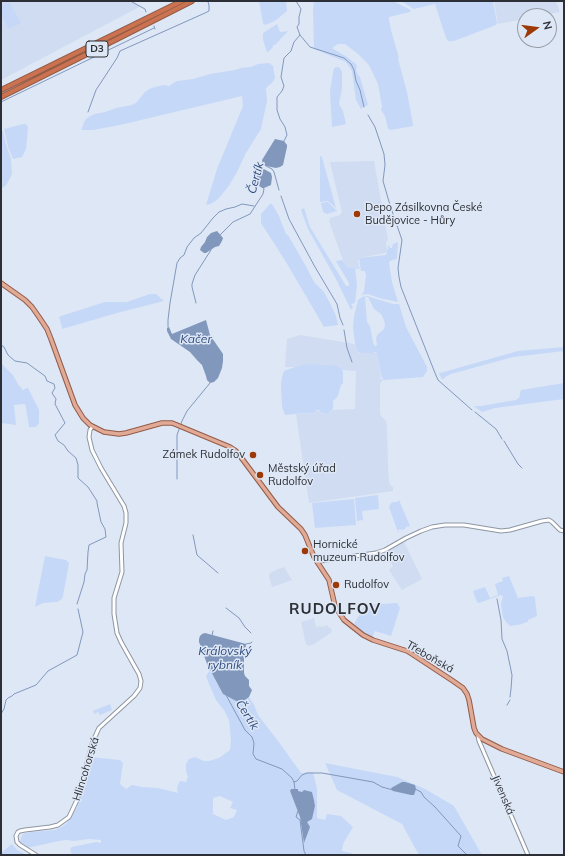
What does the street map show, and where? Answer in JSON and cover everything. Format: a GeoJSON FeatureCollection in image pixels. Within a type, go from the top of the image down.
{"type":"FeatureCollection","features":[{"type":"Feature","properties":{"kind":"highway","name":"D3"},"geometry":{"type":"LineString","coordinates":[[1,90],[182,1]]}},
{"type":"Feature","properties":{"kind":"highway","name":"D3"},"geometry":{"type":"LineString","coordinates":[[1,97],[192,1]]}},
{"type":"Feature","properties":{"kind":"main road"},"geometry":{"type":"LineString","coordinates":[[1,283],[24,300],[40,317],[47,329],[77,408],[83,418],[92,427]]}},
{"type":"Feature","properties":{"kind":"main road","name":"Třeboňská"},"geometry":{"type":"LineString","coordinates":[[92,427],[104,432],[119,434],[167,422],[182,426],[224,444],[236,451],[278,507],[305,535],[314,557],[328,580],[336,606],[344,620],[363,635],[412,654],[463,688],[467,694],[474,728],[478,736]]}},
{"type":"Feature","properties":{"kind":"main road"},"geometry":{"type":"LineString","coordinates":[[478,736],[502,749],[564,772]]}},
{"type":"Feature","properties":{"kind":"street","name":"Hlincohorská"},"geometry":{"type":"LineString","coordinates":[[36,855],[17,842],[16,836],[18,832],[58,825],[69,816],[77,800],[93,741],[100,728],[134,696],[140,688],[141,681],[139,674],[117,633],[114,614],[114,598],[122,572],[121,543],[126,523],[126,513],[124,506],[92,450],[89,437],[92,427]]}},
{"type":"Feature","properties":{"kind":"street"},"geometry":{"type":"LineString","coordinates":[[317,562],[376,553],[385,550],[420,531],[445,525],[464,525],[501,531],[549,520],[560,530],[564,531]]}},
{"type":"Feature","properties":{"kind":"street","name":"Jivenská"},"geometry":{"type":"LineString","coordinates":[[478,736],[528,855]]}},
{"type":"Feature","properties":{"kind":"shaded area"},"geometry":{"type":"Polygon","coordinates":[[[1,1],[133,1],[137,5],[141,6],[1,80],[1,1]]]}},
{"type":"Feature","properties":{"kind":"shaded area"},"geometry":{"type":"Polygon","coordinates":[[[9,1],[21,23],[9,29],[1,14],[1,5],[9,1]]]}},
{"type":"Feature","properties":{"kind":"shaded area"},"geometry":{"type":"Polygon","coordinates":[[[259,1],[286,1],[287,11],[275,21],[265,25],[263,23],[259,1]]]}},
{"type":"Feature","properties":{"kind":"shaded area"},"geometry":{"type":"Polygon","coordinates":[[[314,1],[393,1],[411,10],[410,12],[389,17],[389,19],[407,92],[413,126],[391,130],[388,129],[385,116],[381,110],[382,106],[378,84],[369,65],[345,44],[338,44],[332,48],[356,64],[356,70],[360,77],[368,105],[361,109],[356,100],[352,71],[346,62],[314,49],[314,1]]]}},
{"type":"Feature","properties":{"kind":"shaded area"},"geometry":{"type":"Polygon","coordinates":[[[401,1],[493,1],[497,23],[496,25],[454,41],[448,41],[435,4],[414,9],[401,1]]]}},
{"type":"Feature","properties":{"kind":"shaded area"},"geometry":{"type":"Polygon","coordinates":[[[494,1],[556,1],[560,12],[557,13],[557,8],[517,8],[517,20],[498,24],[494,1]]]}},
{"type":"Feature","properties":{"kind":"shaded area"},"geometry":{"type":"Polygon","coordinates":[[[277,24],[280,32],[288,31],[267,52],[263,40],[263,33],[277,24]]]}},
{"type":"Feature","properties":{"kind":"shaded area"},"geometry":{"type":"Polygon","coordinates":[[[269,63],[273,66],[275,78],[266,88],[267,101],[261,129],[228,187],[219,198],[210,204],[206,205],[217,169],[243,106],[242,96],[120,125],[93,130],[82,130],[84,122],[90,116],[132,105],[137,102],[149,89],[164,85],[169,86],[177,81],[269,63]]]}},
{"type":"Feature","properties":{"kind":"shaded area"},"geometry":{"type":"Polygon","coordinates":[[[334,68],[340,68],[342,72],[342,88],[339,104],[343,111],[346,124],[332,127],[330,92],[334,68]]]}},
{"type":"Feature","properties":{"kind":"shaded area"},"geometry":{"type":"Polygon","coordinates":[[[26,124],[28,127],[26,149],[22,157],[13,159],[8,147],[4,129],[26,124]]]}},
{"type":"Feature","properties":{"kind":"shaded area"},"geometry":{"type":"Polygon","coordinates":[[[1,131],[3,131],[11,159],[12,174],[7,184],[1,188],[1,131]]]}},
{"type":"Feature","properties":{"kind":"shaded area"},"geometry":{"type":"Polygon","coordinates":[[[320,156],[322,157],[336,208],[328,201],[320,202],[320,156]]]}},
{"type":"Feature","properties":{"kind":"shaded area"},"geometry":{"type":"Polygon","coordinates":[[[374,161],[388,240],[386,242],[387,250],[385,253],[359,258],[358,261],[360,269],[348,268],[344,263],[329,221],[330,218],[340,215],[342,212],[330,162],[374,161]]]}},
{"type":"Feature","properties":{"kind":"shaded area"},"geometry":{"type":"Polygon","coordinates":[[[328,202],[337,211],[327,214],[323,212],[321,203],[328,202]]]}},
{"type":"Feature","properties":{"kind":"shaded area"},"geometry":{"type":"Polygon","coordinates":[[[270,204],[272,204],[279,216],[286,234],[288,235],[314,282],[324,292],[336,316],[338,325],[324,327],[261,223],[261,214],[270,204]]]}},
{"type":"Feature","properties":{"kind":"shaded area"},"geometry":{"type":"Polygon","coordinates":[[[304,208],[310,227],[346,286],[349,286],[349,283],[336,261],[342,260],[348,268],[355,268],[357,285],[355,303],[351,304],[353,307],[351,310],[336,279],[308,229],[301,210],[304,208]]]}},
{"type":"Feature","properties":{"kind":"shaded area"},"geometry":{"type":"Polygon","coordinates":[[[398,242],[397,258],[389,263],[392,282],[398,302],[368,294],[361,295],[364,292],[366,275],[365,271],[361,271],[359,258],[386,255],[388,246],[389,245],[390,248],[392,248],[393,244],[398,242]]]}},
{"type":"Feature","properties":{"kind":"shaded area"},"geometry":{"type":"Polygon","coordinates":[[[150,294],[156,294],[164,301],[62,329],[59,317],[61,316],[105,302],[127,302],[150,294]]]}},
{"type":"Feature","properties":{"kind":"shaded area"},"geometry":{"type":"Polygon","coordinates":[[[367,296],[393,304],[399,304],[406,327],[427,367],[427,371],[423,377],[385,380],[381,375],[377,353],[361,353],[357,351],[353,327],[354,316],[358,300],[367,296]],[[365,297],[367,322],[370,326],[375,346],[377,345],[376,338],[384,329],[385,325],[381,314],[374,309],[368,297],[365,297]]]}},
{"type":"Feature","properties":{"kind":"shaded area"},"geometry":{"type":"Polygon","coordinates":[[[300,335],[355,344],[359,353],[377,353],[381,379],[384,379],[380,384],[380,413],[386,421],[387,427],[389,481],[390,485],[393,487],[393,491],[309,503],[296,414],[314,413],[319,411],[327,414],[332,410],[355,409],[356,371],[342,370],[338,366],[285,367],[287,339],[300,335]]]}},
{"type":"Feature","properties":{"kind":"shaded area"},"geometry":{"type":"Polygon","coordinates":[[[564,347],[564,351],[513,357],[451,374],[444,379],[442,379],[439,374],[518,351],[564,347]]]}},
{"type":"Feature","properties":{"kind":"shaded area"},"geometry":{"type":"Polygon","coordinates":[[[1,363],[13,375],[22,390],[28,388],[39,410],[39,423],[36,427],[29,427],[25,404],[14,405],[16,425],[1,423],[1,363]]]}},
{"type":"Feature","properties":{"kind":"shaded area"},"geometry":{"type":"Polygon","coordinates":[[[310,364],[338,366],[341,368],[343,372],[343,383],[338,396],[333,401],[333,409],[327,414],[321,413],[317,410],[314,413],[285,415],[282,407],[281,384],[284,371],[310,364]]]}},
{"type":"Feature","properties":{"kind":"shaded area"},"geometry":{"type":"Polygon","coordinates":[[[564,383],[564,399],[495,408],[482,412],[474,406],[516,400],[519,398],[521,390],[564,383]]]}},
{"type":"Feature","properties":{"kind":"shaded area"},"geometry":{"type":"Polygon","coordinates":[[[378,495],[379,509],[362,511],[363,520],[357,521],[355,498],[378,495]]]}},
{"type":"Feature","properties":{"kind":"shaded area"},"geometry":{"type":"Polygon","coordinates":[[[354,499],[356,525],[315,528],[312,503],[354,499]]]}},
{"type":"Feature","properties":{"kind":"shaded area"},"geometry":{"type":"Polygon","coordinates":[[[399,500],[410,526],[407,526],[402,530],[398,529],[398,532],[389,507],[391,503],[398,502],[399,500]]]}},
{"type":"Feature","properties":{"kind":"shaded area"},"geometry":{"type":"Polygon","coordinates":[[[404,542],[422,579],[402,590],[389,570],[393,566],[384,555],[394,547],[404,542]]]}},
{"type":"Feature","properties":{"kind":"shaded area"},"geometry":{"type":"Polygon","coordinates":[[[45,556],[66,560],[69,563],[63,596],[62,599],[57,602],[43,603],[35,607],[45,556]]]}},
{"type":"Feature","properties":{"kind":"shaded area"},"geometry":{"type":"Polygon","coordinates":[[[284,567],[292,580],[272,587],[269,576],[270,573],[284,567]]]}},
{"type":"Feature","properties":{"kind":"shaded area"},"geometry":{"type":"Polygon","coordinates":[[[509,576],[518,598],[535,597],[537,616],[523,624],[510,626],[503,617],[501,604],[503,596],[501,595],[479,603],[477,602],[473,591],[485,587],[490,598],[498,595],[495,584],[503,581],[502,578],[509,576]]]}},
{"type":"Feature","properties":{"kind":"shaded area"},"geometry":{"type":"Polygon","coordinates":[[[397,603],[400,608],[391,636],[375,631],[372,638],[366,635],[354,624],[365,605],[397,603]]]}},
{"type":"Feature","properties":{"kind":"shaded area"},"geometry":{"type":"Polygon","coordinates":[[[314,618],[316,627],[323,627],[327,625],[329,628],[330,627],[332,632],[309,646],[306,644],[301,622],[314,618]]]}},
{"type":"Feature","properties":{"kind":"shaded area"},"geometry":{"type":"Polygon","coordinates":[[[210,670],[223,694],[236,701],[245,700],[249,697],[258,715],[301,773],[313,772],[317,789],[317,818],[325,820],[327,814],[341,816],[353,827],[343,844],[342,851],[353,855],[72,855],[70,849],[72,847],[96,842],[101,843],[101,840],[66,840],[27,848],[20,843],[23,834],[55,830],[67,823],[77,807],[91,757],[120,760],[123,763],[120,784],[126,789],[132,785],[158,788],[178,793],[177,789],[180,781],[186,782],[188,777],[186,764],[189,759],[195,757],[204,761],[209,761],[219,758],[230,750],[231,740],[229,720],[224,710],[216,700],[206,676],[210,670]],[[291,789],[290,791],[300,817],[304,842],[307,822],[315,807],[314,800],[312,792],[298,792],[297,789],[291,789]],[[220,796],[213,798],[213,814],[226,820],[234,817],[237,810],[230,808],[233,802],[220,796]]]}},
{"type":"Feature","properties":{"kind":"shaded area"},"geometry":{"type":"Polygon","coordinates":[[[110,704],[112,710],[100,715],[98,712],[94,714],[93,711],[110,704]]]}},
{"type":"Feature","properties":{"kind":"shaded area"},"geometry":{"type":"Polygon","coordinates":[[[325,763],[397,777],[425,789],[454,806],[482,855],[419,855],[402,824],[337,790],[325,763]]]}},
{"type":"Feature","properties":{"kind":"shaded area"},"geometry":{"type":"Polygon","coordinates":[[[12,844],[17,850],[27,855],[2,855],[2,852],[12,844]]]}},
{"type":"Feature","properties":{"kind":"water"},"geometry":{"type":"Polygon","coordinates":[[[275,139],[284,141],[287,145],[283,165],[276,168],[263,165],[262,160],[275,139]]]}},
{"type":"Feature","properties":{"kind":"water"},"geometry":{"type":"Polygon","coordinates":[[[262,168],[271,173],[272,177],[271,185],[264,189],[259,186],[256,178],[257,173],[262,168]]]}},
{"type":"Feature","properties":{"kind":"water"},"geometry":{"type":"Polygon","coordinates":[[[217,231],[223,238],[222,241],[219,246],[204,253],[200,250],[201,247],[211,233],[217,231]]]}},
{"type":"Feature","properties":{"kind":"water","name":"Kačer"},"geometry":{"type":"Polygon","coordinates":[[[206,320],[210,335],[223,354],[222,368],[218,378],[214,382],[210,383],[207,380],[202,365],[190,352],[171,339],[167,331],[167,328],[169,327],[172,334],[206,320]]]}},
{"type":"Feature","properties":{"kind":"water","name":"Královský rybník"},"geometry":{"type":"Polygon","coordinates":[[[205,633],[246,644],[244,673],[249,680],[249,686],[252,690],[249,697],[245,700],[241,702],[236,701],[223,694],[207,664],[199,642],[200,636],[205,633]]]}},
{"type":"Feature","properties":{"kind":"water"},"geometry":{"type":"Polygon","coordinates":[[[402,782],[415,785],[416,789],[414,795],[393,791],[391,788],[402,782]]]}},
{"type":"Feature","properties":{"kind":"water"},"geometry":{"type":"Polygon","coordinates":[[[291,789],[298,789],[298,791],[302,792],[304,790],[312,792],[314,800],[315,806],[312,819],[307,822],[310,827],[304,843],[300,817],[290,791],[291,789]]]}},
{"type":"Feature","properties":{"kind":"waterway","name":"Čertík"},"geometry":{"type":"LineString","coordinates":[[284,141],[287,135],[277,110],[277,97],[284,86],[281,77],[284,58],[291,51],[294,42],[300,35],[297,27],[299,24],[301,9],[296,1]]}},
{"type":"Feature","properties":{"kind":"waterway"},"geometry":{"type":"LineString","coordinates":[[132,2],[145,9],[146,12]]}},
{"type":"Feature","properties":{"kind":"waterway"},"geometry":{"type":"LineString","coordinates":[[88,112],[96,90],[120,51],[209,11],[208,2]]}},
{"type":"Feature","properties":{"kind":"waterway"},"geometry":{"type":"LineString","coordinates":[[1,102],[154,28]]}},
{"type":"Feature","properties":{"kind":"waterway"},"geometry":{"type":"LineString","coordinates":[[300,35],[310,47],[344,58],[351,64],[364,107]]}},
{"type":"Feature","properties":{"kind":"waterway"},"geometry":{"type":"LineString","coordinates":[[368,115],[375,127],[384,154],[385,165],[383,181],[402,240],[398,268],[401,287],[438,380],[472,410]]}},
{"type":"Feature","properties":{"kind":"waterway"},"geometry":{"type":"LineString","coordinates":[[266,166],[274,172],[279,190]]}},
{"type":"Feature","properties":{"kind":"waterway","name":"Čertík"},"geometry":{"type":"LineString","coordinates":[[220,235],[233,222],[250,214],[263,194],[264,189]]}},
{"type":"Feature","properties":{"kind":"waterway"},"geometry":{"type":"LineString","coordinates":[[281,196],[289,219],[337,304],[343,325]]}},
{"type":"Feature","properties":{"kind":"waterway"},"geometry":{"type":"LineString","coordinates":[[168,327],[170,303],[177,263],[184,255],[187,247],[219,212],[242,204],[254,206]]}},
{"type":"Feature","properties":{"kind":"waterway","name":"Čertík"},"geometry":{"type":"LineString","coordinates":[[196,303],[192,284],[195,275],[211,250]]}},
{"type":"Feature","properties":{"kind":"waterway"},"geometry":{"type":"LineString","coordinates":[[344,330],[347,348],[352,362]]}},
{"type":"Feature","properties":{"kind":"waterway"},"geometry":{"type":"LineString","coordinates":[[1,345],[4,347],[8,355],[15,361],[27,363],[45,376],[47,381],[54,384],[55,388],[52,393],[56,399],[55,404],[65,423],[55,435],[58,441],[64,445],[76,458],[78,465],[78,478],[88,487],[97,501],[101,522],[105,529],[106,537],[89,545],[87,570],[77,604]]}},
{"type":"Feature","properties":{"kind":"waterway","name":"Čertík"},"geometry":{"type":"LineString","coordinates":[[177,479],[177,435],[187,411],[210,383]]}},
{"type":"Feature","properties":{"kind":"waterway"},"geometry":{"type":"LineString","coordinates":[[475,412],[496,429],[502,439]]}},
{"type":"Feature","properties":{"kind":"waterway"},"geometry":{"type":"LineString","coordinates":[[504,441],[522,468]]}},
{"type":"Feature","properties":{"kind":"waterway","name":"Čertík"},"geometry":{"type":"LineString","coordinates":[[193,535],[197,555],[218,573]]}},
{"type":"Feature","properties":{"kind":"waterway"},"geometry":{"type":"LineString","coordinates":[[497,599],[501,620],[502,639],[507,651],[512,675],[510,697]]}},
{"type":"Feature","properties":{"kind":"waterway"},"geometry":{"type":"LineString","coordinates":[[226,608],[239,618],[251,633]]}},
{"type":"Feature","properties":{"kind":"waterway"},"geometry":{"type":"LineString","coordinates":[[1,714],[8,698],[36,685],[48,671],[77,655],[83,632],[78,609]]}},
{"type":"Feature","properties":{"kind":"waterway","name":"Čertík"},"geometry":{"type":"LineString","coordinates":[[212,636],[213,631]]}},
{"type":"Feature","properties":{"kind":"waterway"},"geometry":{"type":"LineString","coordinates":[[246,644],[252,642]]}},
{"type":"Feature","properties":{"kind":"waterway","name":"Čertík"},"geometry":{"type":"LineString","coordinates":[[226,695],[245,730],[252,737],[254,743],[253,754],[256,759],[282,769],[292,778],[295,790]]}},
{"type":"Feature","properties":{"kind":"waterway"},"geometry":{"type":"LineString","coordinates":[[507,705],[510,700]]}},
{"type":"Feature","properties":{"kind":"waterway"},"geometry":{"type":"LineString","coordinates":[[294,782],[297,781],[302,775],[307,773],[322,773],[373,782],[382,787],[393,790]]}},
{"type":"Feature","properties":{"kind":"waterway"},"geometry":{"type":"LineString","coordinates":[[415,789],[421,792],[461,836],[458,846],[467,855]]}},
{"type":"Feature","properties":{"kind":"waterway","name":"Čertík"},"geometry":{"type":"LineString","coordinates":[[298,811],[296,817],[300,820],[304,851],[306,855]]}},
{"type":"Feature","properties":{"kind":"place","name":"Depo Zásilkovna České Budějovice - Hůry"},"geometry":{"type":"Point","coordinates":[357,214]}},
{"type":"Feature","properties":{"kind":"place","name":"Zámek Rudolfov"},"geometry":{"type":"Point","coordinates":[253,455]}},
{"type":"Feature","properties":{"kind":"place","name":"Městský úřad Rudolfov"},"geometry":{"type":"Point","coordinates":[260,475]}},
{"type":"Feature","properties":{"kind":"place","name":"Hornické muzeum Rudolfov"},"geometry":{"type":"Point","coordinates":[305,551]}},
{"type":"Feature","properties":{"kind":"place","name":"Rudolfov"},"geometry":{"type":"Point","coordinates":[336,585]}},
{"type":"Feature","properties":{"kind":"district","name":"RUDOLFOV"},"geometry":{"type":"Point","coordinates":[335,609]}}]}
